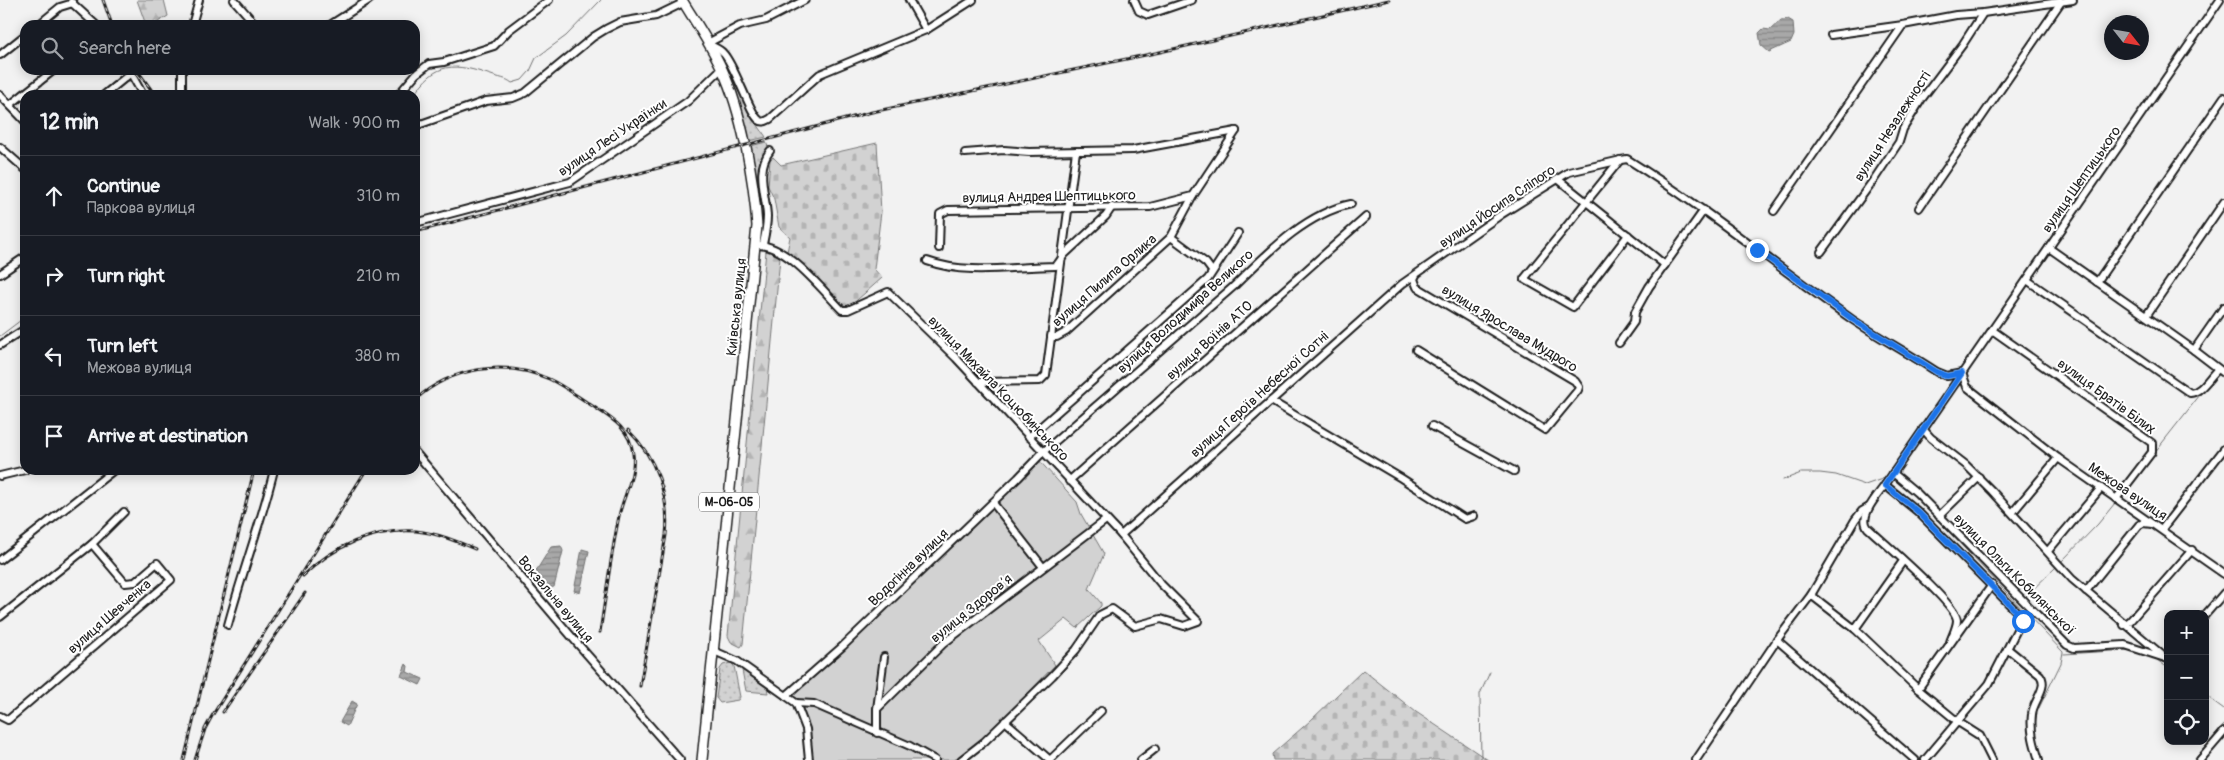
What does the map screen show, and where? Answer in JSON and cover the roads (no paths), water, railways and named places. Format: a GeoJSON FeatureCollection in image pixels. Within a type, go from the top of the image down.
{"type":"FeatureCollection","features":[{"type":"Feature","properties":{"kind":"highway","name":"Київська вулиця"},"geometry":{"type":"LineString","coordinates":[[682,1],[722,68],[734,103],[751,180],[760,245],[714,651]]}},
{"type":"Feature","properties":{"kind":"highway","name":"М-06-05"},"geometry":{"type":"LineString","coordinates":[[702,760],[714,651]]}},
{"type":"Feature","properties":{"kind":"street"},"geometry":{"type":"LineString","coordinates":[[193,20],[199,0]]}},
{"type":"Feature","properties":{"kind":"street"},"geometry":{"type":"LineString","coordinates":[[234,0],[252,20]]}},
{"type":"Feature","properties":{"kind":"street"},"geometry":{"type":"LineString","coordinates":[[338,20],[369,0]]}},
{"type":"Feature","properties":{"kind":"street"},"geometry":{"type":"LineString","coordinates":[[420,71],[429,64],[444,62],[494,46],[509,30],[548,0]]}},
{"type":"Feature","properties":{"kind":"street"},"geometry":{"type":"LineString","coordinates":[[708,44],[740,26],[766,20],[805,0]]}},
{"type":"Feature","properties":{"kind":"street"},"geometry":{"type":"LineString","coordinates":[[909,0],[926,30]]}},
{"type":"Feature","properties":{"kind":"street"},"geometry":{"type":"LineString","coordinates":[[708,44],[723,52],[755,115],[760,121],[764,121],[770,119],[820,74],[926,30],[973,0]]}},
{"type":"Feature","properties":{"kind":"street"},"geometry":{"type":"LineString","coordinates":[[1134,0],[1139,12],[1148,14],[1192,0]]}},
{"type":"Feature","properties":{"kind":"street"},"geometry":{"type":"LineString","coordinates":[[1831,35],[1903,26],[1956,14],[1983,13],[2074,0]]}},
{"type":"Feature","properties":{"kind":"street","name":"вулиця Шептицького"},"geometry":{"type":"LineString","coordinates":[[1696,760],[1777,640],[1810,596],[1855,520],[1862,511],[1870,507],[2220,0]]}},
{"type":"Feature","properties":{"kind":"street"},"geometry":{"type":"LineString","coordinates":[[420,124],[486,101],[513,98],[525,93],[593,37],[606,29],[620,22],[656,16],[682,1]]}},
{"type":"Feature","properties":{"kind":"street"},"geometry":{"type":"LineString","coordinates":[[44,20],[60,7],[71,2],[91,20]]}},
{"type":"Feature","properties":{"kind":"street"},"geometry":{"type":"LineString","coordinates":[[1919,208],[2061,2]]}},
{"type":"Feature","properties":{"kind":"street","name":"вулиця Незалежності"},"geometry":{"type":"LineString","coordinates":[[1821,252],[1875,178],[1899,142],[1903,128],[1921,100],[1963,44],[1983,13]]}},
{"type":"Feature","properties":{"kind":"street"},"geometry":{"type":"LineString","coordinates":[[1774,211],[1903,26]]}},
{"type":"Feature","properties":{"kind":"street"},"geometry":{"type":"LineString","coordinates":[[0,55],[20,39]]}},
{"type":"Feature","properties":{"kind":"street","name":"вулиця Лесі Українки"},"geometry":{"type":"LineString","coordinates":[[420,222],[570,182],[688,101],[722,68]]}},
{"type":"Feature","properties":{"kind":"street"},"geometry":{"type":"LineString","coordinates":[[29,90],[48,75]]}},
{"type":"Feature","properties":{"kind":"street"},"geometry":{"type":"LineString","coordinates":[[110,90],[127,75]]}},
{"type":"Feature","properties":{"kind":"street"},"geometry":{"type":"LineString","coordinates":[[132,75],[141,90]]}},
{"type":"Feature","properties":{"kind":"street"},"geometry":{"type":"LineString","coordinates":[[182,75],[182,90]]}},
{"type":"Feature","properties":{"kind":"street"},"geometry":{"type":"LineString","coordinates":[[402,90],[415,75]]}},
{"type":"Feature","properties":{"kind":"street"},"geometry":{"type":"LineString","coordinates":[[0,96],[20,116]]}},
{"type":"Feature","properties":{"kind":"street"},"geometry":{"type":"LineString","coordinates":[[10,105],[20,97]]}},
{"type":"Feature","properties":{"kind":"street"},"geometry":{"type":"LineString","coordinates":[[2097,282],[2224,97]]}},
{"type":"Feature","properties":{"kind":"street"},"geometry":{"type":"LineString","coordinates":[[965,153],[1004,150],[1029,152],[1139,150],[1236,131],[1193,196],[1171,237]]}},
{"type":"Feature","properties":{"kind":"street"},"geometry":{"type":"LineString","coordinates":[[0,147],[20,165]]}},
{"type":"Feature","properties":{"kind":"street"},"geometry":{"type":"LineString","coordinates":[[760,245],[767,218],[762,182],[762,166],[770,151]]}},
{"type":"Feature","properties":{"kind":"street"},"geometry":{"type":"LineString","coordinates":[[1051,337],[1076,151]]}},
{"type":"Feature","properties":{"kind":"street"},"geometry":{"type":"LineString","coordinates":[[1628,235],[1573,307],[1524,279],[1621,160],[1627,159],[1702,208],[1743,241],[1855,321],[1937,372],[1947,376],[1962,373]]}},
{"type":"Feature","properties":{"kind":"street","name":"вулиця Йосипа Сліпого"},"geometry":{"type":"LineString","coordinates":[[1416,275],[1502,214],[1569,172],[1621,160]]}},
{"type":"Feature","properties":{"kind":"street"},"geometry":{"type":"LineString","coordinates":[[1559,180],[1665,264]]}},
{"type":"Feature","properties":{"kind":"street","name":"вулиця Андрея Шептицького"},"geometry":{"type":"LineString","coordinates":[[939,248],[940,214],[948,210],[1150,207],[1193,196]]}},
{"type":"Feature","properties":{"kind":"street"},"geometry":{"type":"LineString","coordinates":[[2146,316],[2224,202]]}},
{"type":"Feature","properties":{"kind":"street","name":"вулиця Володимира Великого"},"geometry":{"type":"LineString","coordinates":[[1043,452],[1297,230],[1334,208],[1351,204]]}},
{"type":"Feature","properties":{"kind":"street"},"geometry":{"type":"LineString","coordinates":[[927,262],[950,268],[974,270],[1019,266],[1056,266],[1112,208]]}},
{"type":"Feature","properties":{"kind":"street"},"geometry":{"type":"LineString","coordinates":[[1619,343],[1634,322],[1635,312],[1640,301],[1702,208]]}},
{"type":"Feature","properties":{"kind":"street","name":"вулиця Воїнів АТО"},"geometry":{"type":"LineString","coordinates":[[1069,481],[1366,217]]}},
{"type":"Feature","properties":{"kind":"street"},"geometry":{"type":"LineString","coordinates":[[1212,271],[1238,233]]}},
{"type":"Feature","properties":{"kind":"street","name":"вулиця Пилипа Орлика"},"geometry":{"type":"LineString","coordinates":[[978,382],[1040,381],[1046,375],[1051,337],[1057,337],[1066,332],[1171,237],[1208,265],[1212,271]]}},
{"type":"Feature","properties":{"kind":"street","name":"вулиця Михайла Коцюбинського"},"geometry":{"type":"LineString","coordinates":[[760,245],[784,253],[842,310],[848,310],[888,292],[978,382],[1121,535],[1161,584],[1198,621],[1184,626],[1161,620],[1135,626],[1112,609],[1100,615],[1066,663],[1005,721]]}},
{"type":"Feature","properties":{"kind":"street"},"geometry":{"type":"LineString","coordinates":[[2049,248],[2194,350],[2224,374]]}},
{"type":"Feature","properties":{"kind":"street"},"geometry":{"type":"LineString","coordinates":[[0,274],[20,260]]}},
{"type":"Feature","properties":{"kind":"street","name":"вулиця Володимира Великого"},"geometry":{"type":"LineString","coordinates":[[1029,437],[1185,300],[1208,279],[1212,271]]}},
{"type":"Feature","properties":{"kind":"street","name":"вулиця Героїв Небесної Сотні"},"geometry":{"type":"LineString","coordinates":[[1121,535],[1384,300],[1416,275]]}},
{"type":"Feature","properties":{"kind":"street","name":"вулиця Ярослава Мудрого"},"geometry":{"type":"LineString","coordinates":[[1416,275],[1414,279],[1417,287],[1575,382],[1579,387],[1546,430],[1416,350]]}},
{"type":"Feature","properties":{"kind":"street"},"geometry":{"type":"LineString","coordinates":[[2026,280],[2190,393],[2196,393],[2218,369]]}},
{"type":"Feature","properties":{"kind":"street"},"geometry":{"type":"LineString","coordinates":[[2194,350],[2224,307]]}},
{"type":"Feature","properties":{"kind":"street","name":"вулиця Братів Білих"},"geometry":{"type":"LineString","coordinates":[[1992,330],[2152,444],[2152,452],[2116,499]]}},
{"type":"Feature","properties":{"kind":"street"},"geometry":{"type":"LineString","coordinates":[[0,345],[20,332]]}},
{"type":"Feature","properties":{"kind":"street","name":"Межова вулиця"},"geometry":{"type":"LineString","coordinates":[[1962,373],[1967,387],[2058,458],[2224,574]]}},
{"type":"Feature","properties":{"kind":"street"},"geometry":{"type":"LineString","coordinates":[[1271,401],[1401,478],[1465,519],[1474,516]]}},
{"type":"Feature","properties":{"kind":"street"},"geometry":{"type":"LineString","coordinates":[[1432,426],[1514,471]]}},
{"type":"Feature","properties":{"kind":"street"},"geometry":{"type":"LineString","coordinates":[[1923,430],[1979,477],[2059,565],[2086,591],[2164,656]]}},
{"type":"Feature","properties":{"kind":"street"},"geometry":{"type":"LineString","coordinates":[[2086,591],[2139,525],[2143,523],[2159,527],[2224,450]]}},
{"type":"Feature","properties":{"kind":"street","name":"Водогінна вулиця"},"geometry":{"type":"LineString","coordinates":[[786,696],[843,646],[993,503],[1043,452]]}},
{"type":"Feature","properties":{"kind":"street","name":"Вокзальна вулиця"},"geometry":{"type":"LineString","coordinates":[[420,458],[577,643],[680,760]]}},
{"type":"Feature","properties":{"kind":"street"},"geometry":{"type":"LineString","coordinates":[[2012,512],[2058,458]]}},
{"type":"Feature","properties":{"kind":"street"},"geometry":{"type":"LineString","coordinates":[[0,476],[20,471]]}},
{"type":"Feature","properties":{"kind":"street","name":"вулиця Ольги Кобилянської"},"geometry":{"type":"LineString","coordinates":[[1893,473],[1939,516],[2067,645],[2074,648],[2125,645],[2164,657]]}},
{"type":"Feature","properties":{"kind":"street"},"geometry":{"type":"LineString","coordinates":[[0,560],[108,475]]}},
{"type":"Feature","properties":{"kind":"street"},"geometry":{"type":"LineString","coordinates":[[228,625],[240,578],[264,510],[273,475]]}},
{"type":"Feature","properties":{"kind":"street"},"geometry":{"type":"LineString","coordinates":[[1939,516],[1979,477]]}},
{"type":"Feature","properties":{"kind":"street"},"geometry":{"type":"LineString","coordinates":[[1885,485],[1917,511],[2023,618],[1988,684],[1925,760]]}},
{"type":"Feature","properties":{"kind":"street"},"geometry":{"type":"LineString","coordinates":[[2048,551],[2101,488]]}},
{"type":"Feature","properties":{"kind":"street"},"geometry":{"type":"LineString","coordinates":[[993,503],[1043,567]]}},
{"type":"Feature","properties":{"kind":"street"},"geometry":{"type":"LineString","coordinates":[[1870,507],[1864,519],[1866,526],[1954,612],[1957,619],[1950,642]]}},
{"type":"Feature","properties":{"kind":"street"},"geometry":{"type":"LineString","coordinates":[[0,617],[92,544],[124,512]]}},
{"type":"Feature","properties":{"kind":"street","name":"вулиця Здоровʼя"},"geometry":{"type":"LineString","coordinates":[[877,709],[944,643],[1106,520]]}},
{"type":"Feature","properties":{"kind":"street","name":"вулиця Шевченка"},"geometry":{"type":"LineString","coordinates":[[0,716],[8,720],[171,580],[157,563],[135,582],[126,583],[92,544]]}},
{"type":"Feature","properties":{"kind":"street"},"geometry":{"type":"LineString","coordinates":[[2124,624],[2130,621],[2192,550]]}},
{"type":"Feature","properties":{"kind":"street"},"geometry":{"type":"LineString","coordinates":[[1855,629],[1903,561]]}},
{"type":"Feature","properties":{"kind":"street"},"geometry":{"type":"LineString","coordinates":[[1918,689],[1992,586]]}},
{"type":"Feature","properties":{"kind":"street"},"geometry":{"type":"LineString","coordinates":[[2209,611],[2224,593]]}},
{"type":"Feature","properties":{"kind":"street"},"geometry":{"type":"LineString","coordinates":[[1810,596],[1855,629],[1918,689],[1958,722],[1980,736],[1992,760]]}},
{"type":"Feature","properties":{"kind":"street"},"geometry":{"type":"LineString","coordinates":[[1777,640],[1915,760]]}},
{"type":"Feature","properties":{"kind":"street"},"geometry":{"type":"LineString","coordinates":[[2008,649],[2040,674],[2043,680],[2043,686],[2034,704],[2031,716],[2032,735],[2039,760]]}},
{"type":"Feature","properties":{"kind":"street"},"geometry":{"type":"LineString","coordinates":[[714,651],[737,661],[796,703],[814,704],[850,719],[876,733],[910,746],[935,760]]}},
{"type":"Feature","properties":{"kind":"street"},"geometry":{"type":"LineString","coordinates":[[876,733],[877,709],[884,657]]}},
{"type":"Feature","properties":{"kind":"street"},"geometry":{"type":"LineString","coordinates":[[796,703],[806,729],[810,760]]}},
{"type":"Feature","properties":{"kind":"street"},"geometry":{"type":"LineString","coordinates":[[960,760],[984,742],[1005,721],[1050,760],[1101,711]]}},
{"type":"Feature","properties":{"kind":"street"},"geometry":{"type":"LineString","coordinates":[[2200,760],[2224,732]]}},
{"type":"Feature","properties":{"kind":"street"},"geometry":{"type":"LineString","coordinates":[[1141,760],[1155,749]]}},
{"type":"Feature","properties":{"kind":"waterway"},"geometry":{"type":"LineString","coordinates":[[418,90],[430,76],[438,71],[456,67],[478,71],[512,83],[522,80],[530,71],[536,58],[566,36],[601,0]]}},
{"type":"Feature","properties":{"kind":"waterway"},"geometry":{"type":"LineString","coordinates":[[0,336],[20,321]]}},
{"type":"Feature","properties":{"kind":"waterway"},"geometry":{"type":"LineString","coordinates":[[2155,452],[2207,386]]}},
{"type":"Feature","properties":{"kind":"waterway"},"geometry":{"type":"LineString","coordinates":[[1783,480],[1801,473],[1836,475],[1865,485],[1885,478]]}},
{"type":"Feature","properties":{"kind":"waterway"},"geometry":{"type":"LineString","coordinates":[[1895,480],[1901,483]]}},
{"type":"Feature","properties":{"kind":"waterway"},"geometry":{"type":"LineString","coordinates":[[1910,491],[2063,652],[2061,663],[2039,708]]}},
{"type":"Feature","properties":{"kind":"waterway"},"geometry":{"type":"LineString","coordinates":[[2061,562],[2098,524],[2115,503]]}},
{"type":"Feature","properties":{"kind":"waterway"},"geometry":{"type":"LineString","coordinates":[[2025,597],[2056,567]]}},
{"type":"Feature","properties":{"kind":"waterway"},"geometry":{"type":"LineString","coordinates":[[2064,654],[2130,650]]}},
{"type":"Feature","properties":{"kind":"waterway"},"geometry":{"type":"LineString","coordinates":[[2153,657],[2164,665]]}},
{"type":"Feature","properties":{"kind":"waterway"},"geometry":{"type":"LineString","coordinates":[[1481,760],[1480,694],[1490,672]]}},
{"type":"Feature","properties":{"kind":"waterway"},"geometry":{"type":"LineString","coordinates":[[1836,687],[1922,760]]}},
{"type":"Feature","properties":{"kind":"waterway"},"geometry":{"type":"LineString","coordinates":[[2209,698],[2224,709]]}},
{"type":"Feature","properties":{"kind":"waterway"},"geometry":{"type":"LineString","coordinates":[[2035,724],[2037,713]]}},
{"type":"Feature","properties":{"kind":"waterway"},"geometry":{"type":"LineString","coordinates":[[2194,760],[2224,725]]}},
{"type":"Feature","properties":{"kind":"waterway"},"geometry":{"type":"LineString","coordinates":[[2041,755],[2042,760]]}},
{"type":"Feature","properties":{"kind":"railway"},"geometry":{"type":"LineString","coordinates":[[103,0],[110,20]]}},
{"type":"Feature","properties":{"kind":"railway"},"geometry":{"type":"LineString","coordinates":[[420,231],[872,112],[1160,52],[1389,0]]}},
{"type":"Feature","properties":{"kind":"railway"},"geometry":{"type":"LineString","coordinates":[[141,75],[151,90]]}},
{"type":"Feature","properties":{"kind":"railway"},"geometry":{"type":"LineString","coordinates":[[420,396],[445,380],[461,374],[496,368],[514,369],[532,373],[560,385],[606,414],[624,430],[631,445],[633,470],[619,516],[600,632]]}},
{"type":"Feature","properties":{"kind":"railway"},"geometry":{"type":"LineString","coordinates":[[628,430],[646,452],[659,478],[666,506],[667,521],[640,686]]}},
{"type":"Feature","properties":{"kind":"railway"},"geometry":{"type":"LineString","coordinates":[[184,760],[253,475]]}},
{"type":"Feature","properties":{"kind":"railway"},"geometry":{"type":"LineString","coordinates":[[195,760],[205,729],[212,716],[363,475]]}},
{"type":"Feature","properties":{"kind":"railway"},"geometry":{"type":"LineString","coordinates":[[303,576],[340,548],[369,536],[385,533],[400,531],[424,532],[475,549]]}},
{"type":"Feature","properties":{"kind":"railway"},"geometry":{"type":"LineString","coordinates":[[223,712],[305,593]]}}]}
